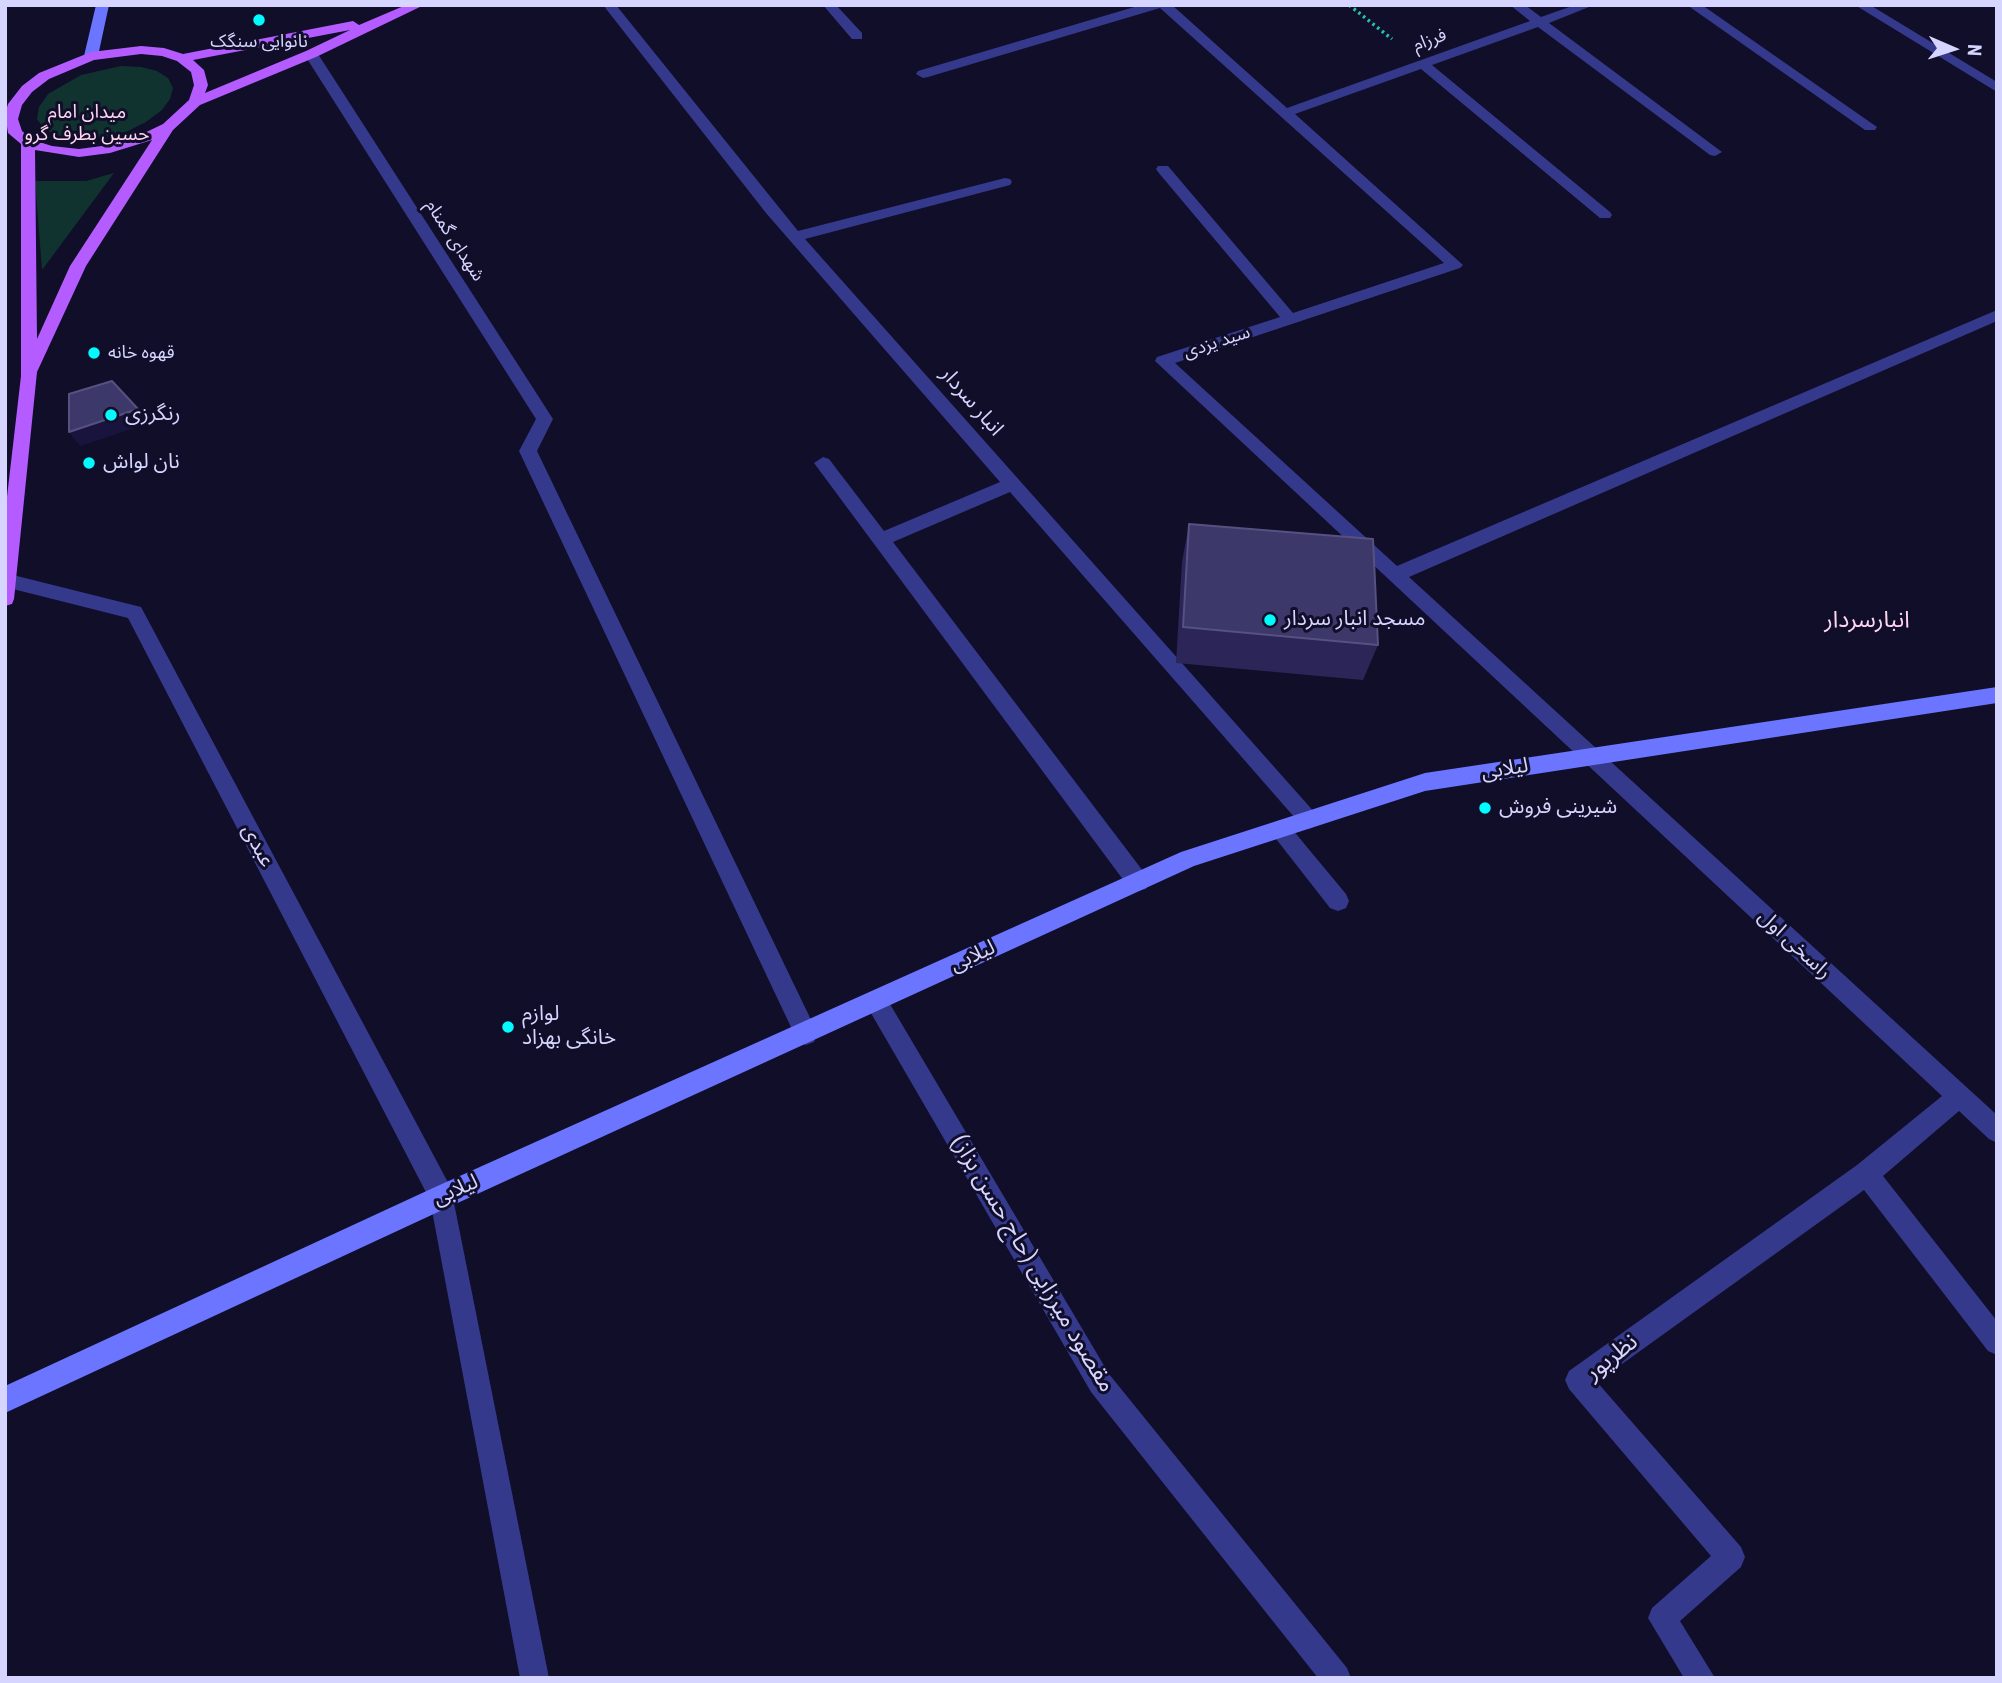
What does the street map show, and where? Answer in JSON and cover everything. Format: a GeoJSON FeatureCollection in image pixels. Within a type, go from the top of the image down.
{"type":"FeatureCollection","features":[{"type":"Feature","properties":{"kind":"main road"},"geometry":{"type":"LineString","coordinates":[[91,56],[103,5]]}},
{"type":"Feature","properties":{"kind":"main road"},"geometry":{"type":"LineString","coordinates":[[29,376],[78,266],[168,127],[195,102],[311,54],[379,20],[418,5]]}},
{"type":"Feature","properties":{"kind":"main road"},"geometry":{"type":"LineString","coordinates":[[182,58],[379,20]]}},
{"type":"Feature","properties":{"kind":"main road"},"geometry":{"type":"LineString","coordinates":[[168,127],[141,140],[110,149],[79,153],[51,150],[28,143],[15,132],[10,104],[44,76],[91,56],[141,50],[163,52],[182,58],[197,70],[201,85],[195,102]]}},
{"type":"Feature","properties":{"kind":"main road"},"geometry":{"type":"LineString","coordinates":[[5,599],[29,376],[28,143]]}},
{"type":"Feature","properties":{"kind":"main road","name":"لیلابی"},"geometry":{"type":"LineString","coordinates":[[5,1400],[442,1197],[1188,859],[1425,782],[1997,695]]}},
{"type":"Feature","properties":{"kind":"street","name":"انبار سردار"},"geometry":{"type":"LineString","coordinates":[[609,5],[794,237],[1309,820]]}},
{"type":"Feature","properties":{"kind":"street"},"geometry":{"type":"LineString","coordinates":[[829,5],[857,36]]}},
{"type":"Feature","properties":{"kind":"street"},"geometry":{"type":"LineString","coordinates":[[923,74],[1156,5]]}},
{"type":"Feature","properties":{"kind":"street","name":"سید یزدی"},"geometry":{"type":"LineString","coordinates":[[1164,5],[1455,265],[1163,360],[1593,757]]}},
{"type":"Feature","properties":{"kind":"street"},"geometry":{"type":"LineString","coordinates":[[1516,5],[1715,152]]}},
{"type":"Feature","properties":{"kind":"street","name":"فرزام"},"geometry":{"type":"LineString","coordinates":[[1285,113],[1588,5]]}},
{"type":"Feature","properties":{"kind":"street"},"geometry":{"type":"LineString","coordinates":[[1693,5],[1870,127]]}},
{"type":"Feature","properties":{"kind":"street"},"geometry":{"type":"LineString","coordinates":[[1861,5],[1997,88]]}},
{"type":"Feature","properties":{"kind":"street","name":"شهدای گمنام"},"geometry":{"type":"LineString","coordinates":[[311,54],[545,419],[528,451],[806,1034]]}},
{"type":"Feature","properties":{"kind":"street"},"geometry":{"type":"LineString","coordinates":[[1423,64],[1605,215]]}},
{"type":"Feature","properties":{"kind":"street"},"geometry":{"type":"LineString","coordinates":[[1163,169],[1290,319]]}},
{"type":"Feature","properties":{"kind":"street"},"geometry":{"type":"LineString","coordinates":[[794,237],[1005,181]]}},
{"type":"Feature","properties":{"kind":"street"},"geometry":{"type":"LineString","coordinates":[[1395,575],[1997,315]]}},
{"type":"Feature","properties":{"kind":"street"},"geometry":{"type":"LineString","coordinates":[[823,463],[1138,882]]}},
{"type":"Feature","properties":{"kind":"street"},"geometry":{"type":"LineString","coordinates":[[881,540],[1012,484]]}},
{"type":"Feature","properties":{"kind":"street","name":"عبدی"},"geometry":{"type":"LineString","coordinates":[[6,580],[134,611],[442,1197],[536,1678]]}},
{"type":"Feature","properties":{"kind":"street","name":"راسخی اول"},"geometry":{"type":"LineString","coordinates":[[1593,757],[1997,1131]]}},
{"type":"Feature","properties":{"kind":"street"},"geometry":{"type":"LineString","coordinates":[[1280,829],[1338,901]]}},
{"type":"Feature","properties":{"kind":"street","name":"مقصود میرزایی (حاج حسن بزاز)"},"geometry":{"type":"LineString","coordinates":[[876,1001],[1101,1383],[1337,1678]]}},
{"type":"Feature","properties":{"kind":"street","name":"نظرپور"},"geometry":{"type":"LineString","coordinates":[[1701,1678],[1662,1618],[1731,1557],[1578,1380],[1866,1174],[1958,1097]]}},
{"type":"Feature","properties":{"kind":"street"},"geometry":{"type":"LineString","coordinates":[[1866,1174],[1997,1342]]}},
{"type":"Feature","properties":{"kind":"path"},"geometry":{"type":"LineString","coordinates":[[1349,5],[1423,64]]}},
{"type":"Feature","properties":{"kind":"green space"},"geometry":{"type":"Polygon","coordinates":[[[121,66],[157,71],[168,78],[173,88],[170,99],[162,110],[126,132],[102,138],[58,136],[44,129],[37,119],[39,107],[48,94],[81,75],[121,66]]]}},
{"type":"Feature","properties":{"kind":"green space"},"geometry":{"type":"Polygon","coordinates":[[[114,173],[42,270],[35,181],[86,181],[114,173]]]}},
{"type":"Feature","properties":{"kind":"building"},"geometry":{"type":"Polygon","coordinates":[[[112,381],[138,409],[69,432],[69,394],[112,381]]]}},
{"type":"Feature","properties":{"kind":"building"},"geometry":{"type":"Polygon","coordinates":[[[1189,524],[1373,539],[1378,645],[1183,627],[1189,524]]]}},
{"type":"Feature","properties":{"kind":"place","name":"نانوایی سنگک"},"geometry":{"type":"Point","coordinates":[259,20]}},
{"type":"Feature","properties":{"kind":"place","name":"قهوه خانه"},"geometry":{"type":"Point","coordinates":[94,353]}},
{"type":"Feature","properties":{"kind":"place","name":"رنگرزی"},"geometry":{"type":"Point","coordinates":[111,415]}},
{"type":"Feature","properties":{"kind":"place","name":"نان لواش"},"geometry":{"type":"Point","coordinates":[89,463]}},
{"type":"Feature","properties":{"kind":"place","name":"مسجد انبار سردار"},"geometry":{"type":"Point","coordinates":[1270,620]}},
{"type":"Feature","properties":{"kind":"place","name":"شیرینی فروش"},"geometry":{"type":"Point","coordinates":[1485,808]}},
{"type":"Feature","properties":{"kind":"place","name":"لوازم خانگی بهزاد"},"geometry":{"type":"Point","coordinates":[508,1027]}},
{"type":"Feature","properties":{"kind":"district","name":"میدان امام حسین بطرف گرو"},"geometry":{"type":"Point","coordinates":[87,124]}},
{"type":"Feature","properties":{"kind":"district","name":"انبارسردار"},"geometry":{"type":"Point","coordinates":[1867,621]}}]}
